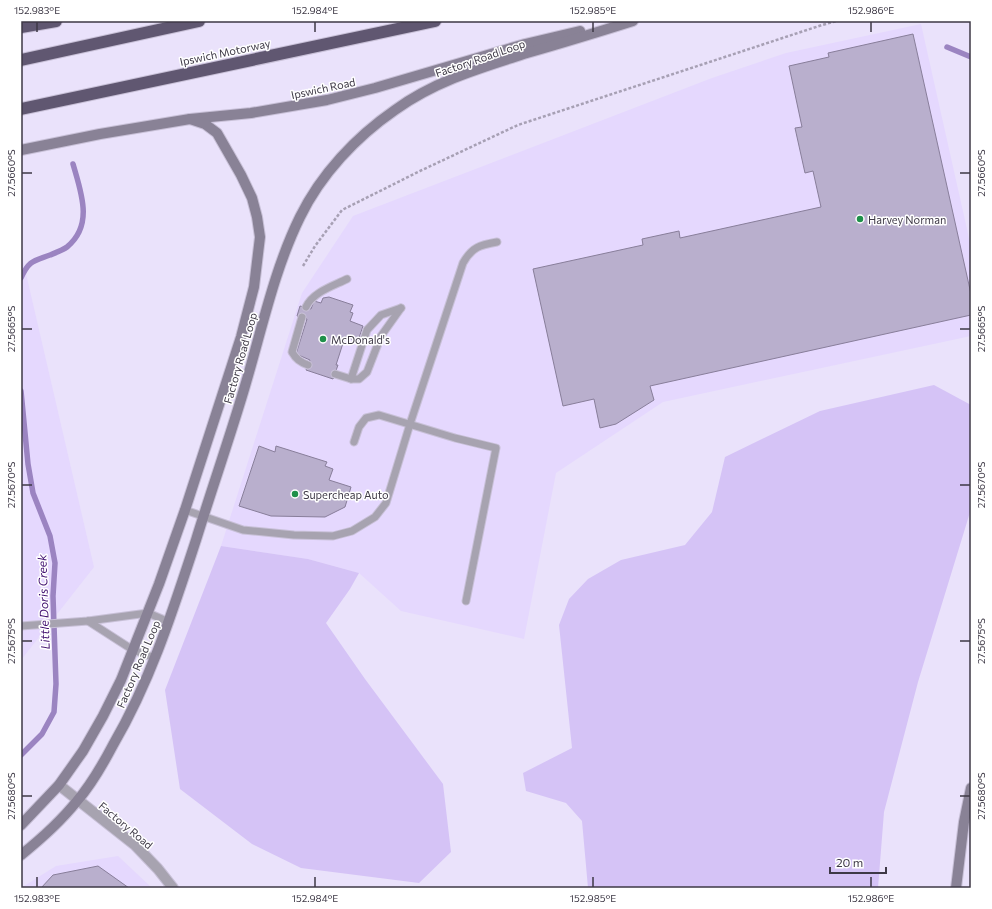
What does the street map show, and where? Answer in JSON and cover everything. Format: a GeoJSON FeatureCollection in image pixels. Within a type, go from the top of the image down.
{"type":"FeatureCollection","features":[{"type":"Feature","properties":{"kind":"highway"},"geometry":{"type":"LineString","coordinates":[[21,28],[56,21]]}},
{"type":"Feature","properties":{"kind":"highway"},"geometry":{"type":"LineString","coordinates":[[21,60],[199,21]]}},
{"type":"Feature","properties":{"kind":"highway","name":"Ipswich Motorway"},"geometry":{"type":"LineString","coordinates":[[21,110],[435,21]]}},
{"type":"Feature","properties":{"kind":"main road","name":"Ipswich Road"},"geometry":{"type":"LineString","coordinates":[[21,150],[100,134],[190,119],[215,118],[257,113],[327,100],[375,88],[533,42],[625,21]]}},
{"type":"Feature","properties":{"kind":"main road","name":"Factory Road Loop"},"geometry":{"type":"LineString","coordinates":[[21,855],[59,821],[78,800],[104,762],[126,724],[146,682],[169,622],[203,517],[245,386],[283,257],[308,201],[318,186],[339,159],[367,131],[402,105],[429,89],[472,70],[633,21]]}},
{"type":"Feature","properties":{"kind":"main road","name":"Factory Road Loop"},"geometry":{"type":"LineString","coordinates":[[21,825],[59,785],[83,751],[121,680],[159,584],[185,510],[241,337],[254,287],[260,237],[252,198],[224,143],[217,133],[205,124],[190,119]]}},
{"type":"Feature","properties":{"kind":"main road"},"geometry":{"type":"LineString","coordinates":[[956,888],[964,822],[971,788]]}},
{"type":"Feature","properties":{"kind":"street","name":"Factory Road"},"geometry":{"type":"LineString","coordinates":[[59,785],[135,845],[158,869],[173,888]]}},
{"type":"Feature","properties":{"kind":"lane"},"geometry":{"type":"LineString","coordinates":[[185,510],[243,530],[269,534],[333,536],[352,531],[375,517],[386,503],[410,424],[463,263],[469,253],[481,245],[497,242]]}},
{"type":"Feature","properties":{"kind":"lane"},"geometry":{"type":"LineString","coordinates":[[306,307],[309,301],[318,294],[347,279]]}},
{"type":"Feature","properties":{"kind":"lane"},"geometry":{"type":"LineString","coordinates":[[335,374],[351,379],[359,379],[367,372],[380,336],[401,308],[381,315],[367,330],[351,379]]}},
{"type":"Feature","properties":{"kind":"lane"},"geometry":{"type":"LineString","coordinates":[[302,317],[292,352],[296,359],[301,363],[308,365]]}},
{"type":"Feature","properties":{"kind":"lane"},"geometry":{"type":"LineString","coordinates":[[354,442],[359,427],[366,418],[379,415],[455,438],[496,448],[466,601]]}},
{"type":"Feature","properties":{"kind":"lane"},"geometry":{"type":"LineString","coordinates":[[21,626],[88,621],[148,613],[169,622]]}},
{"type":"Feature","properties":{"kind":"lane"},"geometry":{"type":"LineString","coordinates":[[88,621],[133,650],[155,658]]}},
{"type":"Feature","properties":{"kind":"path"},"geometry":{"type":"LineString","coordinates":[[303,266],[315,246],[342,210],[518,125],[837,21]]}},
{"type":"Feature","properties":{"kind":"shaded area"},"geometry":{"type":"Polygon","coordinates":[[[921,24],[971,247],[971,336],[663,402],[556,473],[524,639],[401,611],[359,573],[308,559],[221,546],[302,293],[353,216],[712,78],[786,53],[921,24]]]}},
{"type":"Feature","properties":{"kind":"shaded area"},"geometry":{"type":"Polygon","coordinates":[[[21,252],[94,567],[21,660],[21,252]]]}},
{"type":"Feature","properties":{"kind":"shaded area"},"geometry":{"type":"Polygon","coordinates":[[[934,385],[971,405],[971,509],[918,682],[884,812],[878,888],[588,888],[582,821],[566,803],[526,791],[523,773],[572,748],[559,625],[569,599],[588,579],[621,560],[685,545],[712,512],[725,457],[820,411],[934,385]]]}},
{"type":"Feature","properties":{"kind":"shaded area"},"geometry":{"type":"Polygon","coordinates":[[[221,546],[308,559],[359,573],[350,589],[326,623],[365,679],[443,784],[451,852],[419,883],[301,868],[252,844],[180,789],[165,690],[221,546]]]}},
{"type":"Feature","properties":{"kind":"shaded area"},"geometry":{"type":"Polygon","coordinates":[[[118,856],[152,888],[21,888],[56,866],[118,856]]]}},
{"type":"Feature","properties":{"kind":"building","name":"Harvey Norman"},"geometry":{"type":"Polygon","coordinates":[[[913,34],[971,294],[971,315],[650,386],[654,400],[616,424],[600,428],[594,399],[563,406],[533,269],[643,245],[642,239],[679,231],[680,238],[821,207],[813,171],[805,173],[795,128],[802,127],[789,66],[829,57],[828,53],[913,34]]]}},
{"type":"Feature","properties":{"kind":"building","name":"McDonald's"},"geometry":{"type":"Polygon","coordinates":[[[329,297],[353,305],[350,312],[353,313],[350,321],[363,326],[358,341],[345,337],[333,379],[306,370],[310,360],[296,354],[307,319],[297,316],[300,306],[311,309],[314,301],[321,303],[323,298],[329,297]]]}},
{"type":"Feature","properties":{"kind":"building"},"geometry":{"type":"Polygon","coordinates":[[[259,446],[275,452],[276,446],[327,462],[325,466],[333,469],[329,480],[351,487],[345,507],[325,517],[271,516],[239,506],[259,446]]]}},
{"type":"Feature","properties":{"kind":"building"},"geometry":{"type":"Polygon","coordinates":[[[98,866],[129,888],[41,888],[53,875],[98,866]]]}},
{"type":"Feature","properties":{"kind":"waterway"},"geometry":{"type":"LineString","coordinates":[[947,47],[971,57]]}},
{"type":"Feature","properties":{"kind":"waterway","name":"Little Doris Creek"},"geometry":{"type":"LineString","coordinates":[[21,278],[29,264],[67,247],[75,238],[80,229],[83,218],[82,197],[73,164]]}},
{"type":"Feature","properties":{"kind":"waterway","name":"Little Doris Creek"},"geometry":{"type":"LineString","coordinates":[[21,391],[28,464],[33,493],[50,536],[55,563],[53,596],[56,684],[54,712],[42,734],[21,755]]}},
{"type":"Feature","properties":{"kind":"place","name":"Harvey Norman"},"geometry":{"type":"Point","coordinates":[860,219]}},
{"type":"Feature","properties":{"kind":"place","name":"McDonald's"},"geometry":{"type":"Point","coordinates":[323,339]}},
{"type":"Feature","properties":{"kind":"place","name":"Supercheap Auto"},"geometry":{"type":"Point","coordinates":[295,494]}}]}
